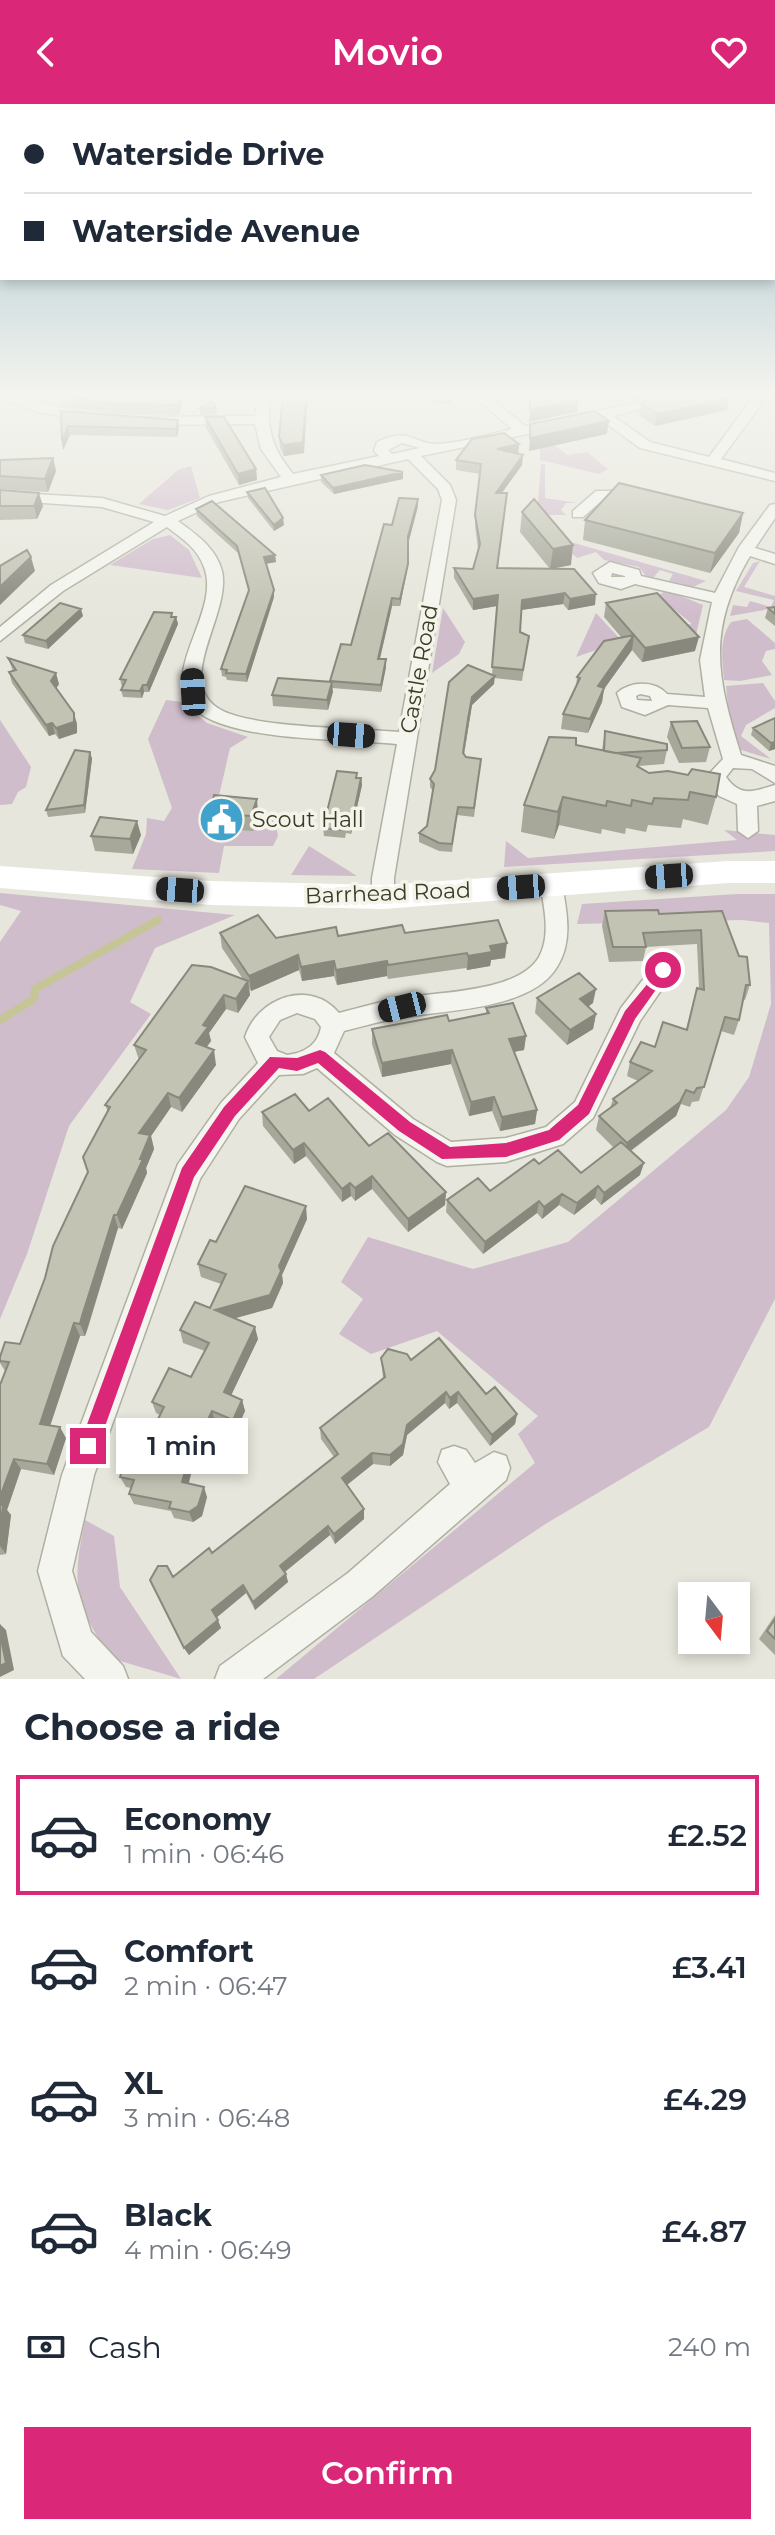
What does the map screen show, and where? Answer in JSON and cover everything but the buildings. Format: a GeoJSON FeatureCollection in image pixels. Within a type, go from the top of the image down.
{"type":"FeatureCollection","features":[{"type":"Feature","properties":{"kind":"street"},"geometry":{"type":"LineString","coordinates":[[281,468],[290,479]]}},
{"type":"Feature","properties":{"kind":"street"},"geometry":{"type":"LineString","coordinates":[[0,636],[57,588],[168,520],[214,499],[342,468]]}},
{"type":"Feature","properties":{"kind":"street","name":"Castle Road"},"geometry":{"type":"LineString","coordinates":[[383,897],[383,878],[449,500],[445,488],[426,468]]}},
{"type":"Feature","properties":{"kind":"street"},"geometry":{"type":"LineString","coordinates":[[739,468],[775,477]]}},
{"type":"Feature","properties":{"kind":"street"},"geometry":{"type":"LineString","coordinates":[[578,514],[601,494],[634,487],[656,500]]}},
{"type":"Feature","properties":{"kind":"street"},"geometry":{"type":"LineString","coordinates":[[0,496],[70,496],[109,502],[168,520],[190,535],[205,553],[216,582],[214,605],[192,668],[193,692],[204,707],[223,718],[248,725],[407,739]]}},
{"type":"Feature","properties":{"kind":"street"},"geometry":{"type":"LineString","coordinates":[[733,761],[716,703],[709,655],[720,599],[748,551],[753,525],[775,508]]}},
{"type":"Feature","properties":{"kind":"street"},"geometry":{"type":"LineString","coordinates":[[748,551],[775,559]]}},
{"type":"Feature","properties":{"kind":"street"},"geometry":{"type":"LineString","coordinates":[[633,579],[720,599]]}},
{"type":"Feature","properties":{"kind":"street"},"geometry":{"type":"LineString","coordinates":[[662,699],[716,703]]}},
{"type":"Feature","properties":{"kind":"street"},"geometry":{"type":"LineString","coordinates":[[733,761],[759,765],[775,779],[765,798],[747,799],[711,783],[717,772],[733,761]]}},
{"type":"Feature","properties":{"kind":"street"},"geometry":{"type":"LineString","coordinates":[[747,799],[748,831]]}},
{"type":"Feature","properties":{"kind":"street","name":"Barrhead Road"},"geometry":{"type":"LineString","coordinates":[[0,877],[212,893],[383,897],[728,872],[775,872]]}},
{"type":"Feature","properties":{"kind":"street"},"geometry":{"type":"LineString","coordinates":[[332,1025],[402,1007],[471,1000],[516,986],[548,966],[559,931],[551,884]]}},
{"type":"Feature","properties":{"kind":"street"},"geometry":{"type":"LineString","coordinates":[[320,1056],[404,1127],[447,1154],[506,1150],[554,1136],[584,1110],[630,1015],[663,970]]}},
{"type":"Feature","properties":{"kind":"street"},"geometry":{"type":"LineString","coordinates":[[284,1005],[309,1005],[319,1009],[332,1025],[331,1044],[320,1056],[297,1065],[276,1061],[260,1047],[257,1037],[265,1018],[284,1005]]}},
{"type":"Feature","properties":{"kind":"street"},"geometry":{"type":"LineString","coordinates":[[110,1679],[76,1643],[55,1571],[78,1475],[188,1173],[230,1111],[276,1061]]}},
{"type":"Feature","properties":{"kind":"street"},"geometry":{"type":"LineString","coordinates":[[233,1679],[360,1585],[473,1472]]}},
{"type":"Feature","properties":{"kind":"shaded area"},"geometry":{"type":"Polygon","coordinates":[[[192,468],[200,498],[168,510],[139,504],[178,470],[192,468]]]}},
{"type":"Feature","properties":{"kind":"shaded area"},"geometry":{"type":"Polygon","coordinates":[[[541,468],[545,468],[545,498],[577,503],[566,503],[561,510],[566,515],[542,515],[544,530],[571,542],[706,581],[693,587],[669,581],[673,574],[660,570],[653,578],[646,576],[639,567],[604,560],[596,552],[577,558],[565,547],[534,550],[541,468]]]}},
{"type":"Feature","properties":{"kind":"shaded area"},"geometry":{"type":"Polygon","coordinates":[[[576,468],[608,469],[599,474],[576,468]]]}},
{"type":"Feature","properties":{"kind":"shaded area"},"geometry":{"type":"Polygon","coordinates":[[[170,535],[189,550],[202,578],[110,565],[153,539],[170,535]]]}},
{"type":"Feature","properties":{"kind":"shaded area"},"geometry":{"type":"Polygon","coordinates":[[[760,561],[744,587],[775,596],[775,608],[730,616],[733,605],[747,607],[750,601],[771,607],[774,600],[736,591],[753,563],[760,561]]]}},
{"type":"Feature","properties":{"kind":"shaded area"},"geometry":{"type":"Polygon","coordinates":[[[666,590],[703,605],[693,647],[674,628],[692,624],[658,596],[666,590]]]}},
{"type":"Feature","properties":{"kind":"shaded area"},"geometry":{"type":"Polygon","coordinates":[[[443,608],[465,642],[459,654],[432,673],[443,608]]]}},
{"type":"Feature","properties":{"kind":"shaded area"},"geometry":{"type":"Polygon","coordinates":[[[596,613],[622,641],[576,657],[596,613]]]}},
{"type":"Feature","properties":{"kind":"shaded area"},"geometry":{"type":"Polygon","coordinates":[[[747,619],[775,643],[775,649],[766,651],[762,661],[772,675],[740,681],[724,680],[722,650],[727,629],[731,622],[747,619]]]}},
{"type":"Feature","properties":{"kind":"shaded area"},"geometry":{"type":"Polygon","coordinates":[[[763,683],[775,701],[775,708],[746,725],[741,736],[771,759],[738,749],[729,718],[726,686],[763,683]]]}},
{"type":"Feature","properties":{"kind":"shaded area"},"geometry":{"type":"Polygon","coordinates":[[[166,700],[182,702],[207,723],[248,737],[230,748],[219,796],[263,810],[274,817],[278,836],[273,846],[224,846],[219,873],[132,869],[146,834],[147,818],[164,821],[172,808],[148,739],[166,700]]]}},
{"type":"Feature","properties":{"kind":"shaded area"},"geometry":{"type":"Polygon","coordinates":[[[0,720],[31,767],[26,787],[18,792],[12,804],[0,805],[0,720]]]}},
{"type":"Feature","properties":{"kind":"shaded area"},"geometry":{"type":"Polygon","coordinates":[[[724,830],[775,835],[775,851],[504,867],[506,841],[528,858],[737,840],[724,830]]]}},
{"type":"Feature","properties":{"kind":"shaded area"},"geometry":{"type":"Polygon","coordinates":[[[309,846],[357,876],[291,875],[309,846]]]}},
{"type":"Feature","properties":{"kind":"shaded area"},"geometry":{"type":"Polygon","coordinates":[[[0,893],[235,915],[155,948],[130,1002],[151,1014],[69,1126],[27,1254],[0,1319],[0,942],[21,911],[0,905],[0,893]]]}},
{"type":"Feature","properties":{"kind":"shaded area"},"geometry":{"type":"Polygon","coordinates":[[[775,894],[775,1299],[709,1427],[547,1523],[314,1679],[276,1679],[535,1463],[518,1434],[538,1416],[437,1331],[371,1354],[339,1334],[363,1299],[341,1282],[368,1237],[473,1269],[568,1242],[726,1110],[749,1077],[771,1004],[769,923],[742,920],[577,924],[582,904],[775,894]]]}},
{"type":"Feature","properties":{"kind":"shaded area"},"geometry":{"type":"Polygon","coordinates":[[[85,1520],[114,1536],[120,1587],[181,1679],[110,1658],[89,1622],[79,1593],[78,1562],[85,1520]]]}},
{"type":"Feature","properties":{"kind":"waterway"},"geometry":{"type":"LineString","coordinates":[[0,1020],[34,999],[35,989],[158,920]]}},
{"type":"Feature","properties":{"kind":"place","name":"Scout Hall"},"geometry":{"type":"Point","coordinates":[221,819]}},
{"type":"Feature","properties":{"kind":"route"},"geometry":{"type":"LineString","coordinates":[[88,1446],[188,1173],[230,1111],[276,1061],[297,1065],[320,1056],[351,1079],[404,1127],[447,1154],[506,1150],[554,1136],[584,1110],[630,1015],[663,970]]}}]}
